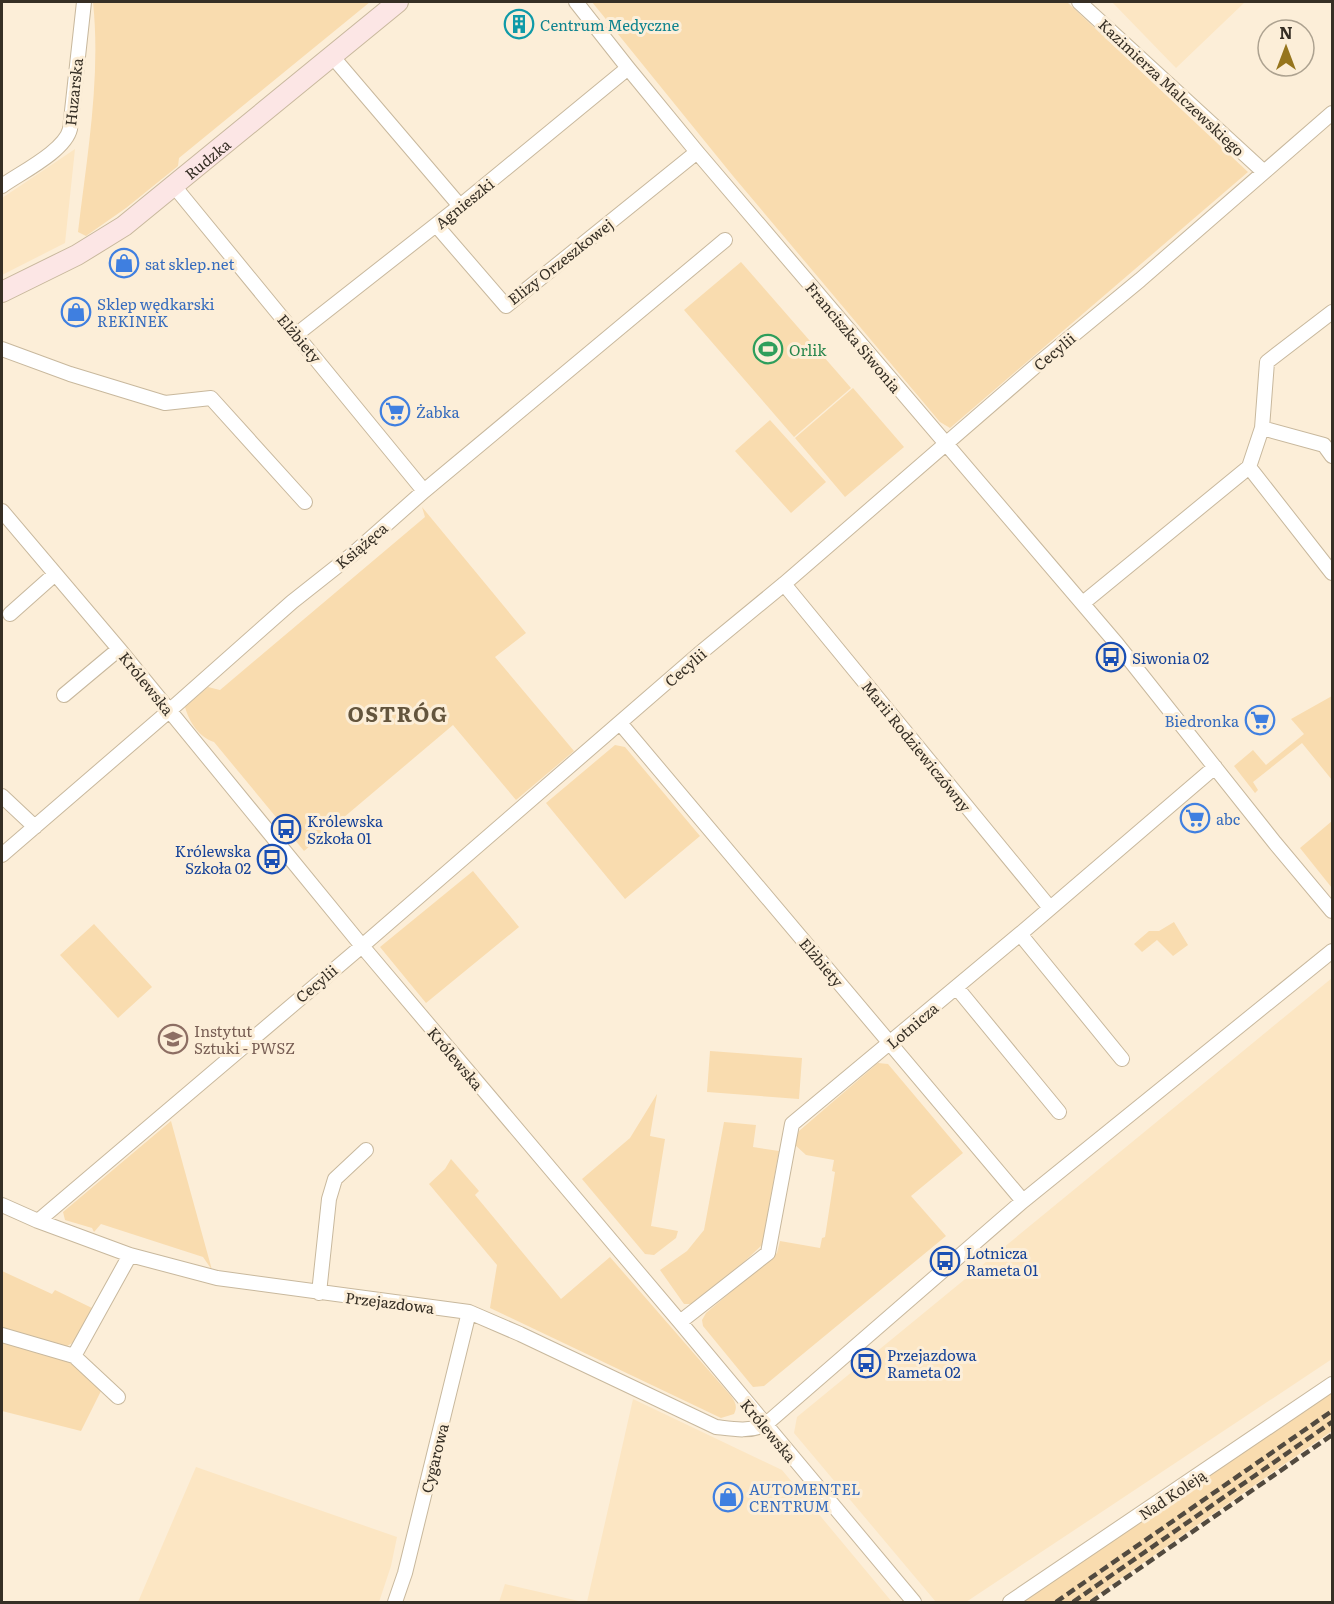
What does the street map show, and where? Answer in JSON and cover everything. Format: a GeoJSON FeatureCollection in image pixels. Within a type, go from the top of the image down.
{"type":"FeatureCollection","features":[{"type":"Feature","properties":{"kind":"street","name":"Huzarska"},"geometry":{"type":"LineString","coordinates":[[2,186],[59,147],[67,138],[70,129],[84,2]]}},
{"type":"Feature","properties":{"kind":"street","name":"Rudzka"},"geometry":{"type":"LineString","coordinates":[[2,292],[108,237],[140,214],[398,2]]}},
{"type":"Feature","properties":{"kind":"street","name":"Franciszka Siwonia"},"geometry":{"type":"LineString","coordinates":[[576,2],[697,152],[945,445],[1083,603],[1332,911]]}},
{"type":"Feature","properties":{"kind":"street","name":"Kazimierza Malczewskiego"},"geometry":{"type":"LineString","coordinates":[[1079,2],[1264,172]]}},
{"type":"Feature","properties":{"kind":"street"},"geometry":{"type":"LineString","coordinates":[[332,56],[460,206]]}},
{"type":"Feature","properties":{"kind":"street","name":"Agnieszki"},"geometry":{"type":"LineString","coordinates":[[297,334],[460,206],[628,69]]}},
{"type":"Feature","properties":{"kind":"street","name":"Cecylii"},"geometry":{"type":"LineString","coordinates":[[38,1221],[362,946],[1332,113]]}},
{"type":"Feature","properties":{"kind":"street","name":"Elizy Orzeszkowej"},"geometry":{"type":"LineString","coordinates":[[436,225],[506,306],[697,152]]}},
{"type":"Feature","properties":{"kind":"street","name":"Elżbiety"},"geometry":{"type":"LineString","coordinates":[[174,186],[424,491]]}},
{"type":"Feature","properties":{"kind":"street","name":"Książęca"},"geometry":{"type":"LineString","coordinates":[[2,855],[292,602],[354,553],[424,491],[725,240]]}},
{"type":"Feature","properties":{"kind":"street"},"geometry":{"type":"LineString","coordinates":[[1083,603],[1249,467],[1262,428],[1267,362],[1332,312]]}},
{"type":"Feature","properties":{"kind":"street"},"geometry":{"type":"LineString","coordinates":[[2,349],[70,374],[165,403],[211,398],[305,502]]}},
{"type":"Feature","properties":{"kind":"street"},"geometry":{"type":"LineString","coordinates":[[1262,428],[1324,445],[1332,456]]}},
{"type":"Feature","properties":{"kind":"street"},"geometry":{"type":"LineString","coordinates":[[1249,467],[1332,573]]}},
{"type":"Feature","properties":{"kind":"street","name":"Królewska"},"geometry":{"type":"LineString","coordinates":[[2,511],[119,649],[362,946],[681,1322],[914,1602]]}},
{"type":"Feature","properties":{"kind":"street"},"geometry":{"type":"LineString","coordinates":[[10,614],[56,574]]}},
{"type":"Feature","properties":{"kind":"street","name":"Marii Rodziewiczówny"},"geometry":{"type":"LineString","coordinates":[[784,584],[1050,908]]}},
{"type":"Feature","properties":{"kind":"street"},"geometry":{"type":"LineString","coordinates":[[64,695],[119,649]]}},
{"type":"Feature","properties":{"kind":"street","name":"Elżbiety"},"geometry":{"type":"LineString","coordinates":[[620,723],[1023,1201]]}},
{"type":"Feature","properties":{"kind":"street","name":"Lotnicza"},"geometry":{"type":"LineString","coordinates":[[681,1322],[768,1253],[792,1124],[957,988],[1215,767]]}},
{"type":"Feature","properties":{"kind":"street"},"geometry":{"type":"LineString","coordinates":[[2,796],[35,827]]}},
{"type":"Feature","properties":{"kind":"street"},"geometry":{"type":"LineString","coordinates":[[1020,934],[1122,1059]]}},
{"type":"Feature","properties":{"kind":"street"},"geometry":{"type":"LineString","coordinates":[[765,1425],[1023,1201],[1332,951]]}},
{"type":"Feature","properties":{"kind":"street"},"geometry":{"type":"LineString","coordinates":[[957,988],[1059,1112]]}},
{"type":"Feature","properties":{"kind":"street"},"geometry":{"type":"LineString","coordinates":[[319,1293],[328,1199],[335,1179],[366,1150]]}},
{"type":"Feature","properties":{"kind":"street","name":"Przejazdowa"},"geometry":{"type":"LineString","coordinates":[[2,1205],[38,1221],[130,1255],[217,1278],[469,1312],[716,1427],[744,1431],[765,1425]]}},
{"type":"Feature","properties":{"kind":"street"},"geometry":{"type":"LineString","coordinates":[[74,1356],[130,1255]]}},
{"type":"Feature","properties":{"kind":"street","name":"Cygarowa"},"geometry":{"type":"LineString","coordinates":[[395,1602],[405,1573],[469,1312]]}},
{"type":"Feature","properties":{"kind":"street"},"geometry":{"type":"LineString","coordinates":[[2,1335],[74,1356],[117,1397]]}},
{"type":"Feature","properties":{"kind":"street","name":"Nad Koleją"},"geometry":{"type":"LineString","coordinates":[[1010,1602],[1332,1384]]}},
{"type":"Feature","properties":{"kind":"shaded area"},"geometry":{"type":"Polygon","coordinates":[[[93,2],[370,2],[179,158],[178,166],[126,208],[86,236],[78,232],[94,88],[93,2]]]}},
{"type":"Feature","properties":{"kind":"shaded area"},"geometry":{"type":"Polygon","coordinates":[[[592,2],[1067,2],[1248,172],[950,428],[940,422],[733,176],[592,2]]]}},
{"type":"Feature","properties":{"kind":"shaded area"},"geometry":{"type":"Polygon","coordinates":[[[1112,2],[1245,2],[1176,68],[1112,2]]]}},
{"type":"Feature","properties":{"kind":"shaded area"},"geometry":{"type":"Polygon","coordinates":[[[75,149],[65,243],[2,275],[2,198],[75,149]]]}},
{"type":"Feature","properties":{"kind":"shaded area","name":"Orlik"},"geometry":{"type":"Polygon","coordinates":[[[741,262],[851,388],[794,437],[684,310],[741,262]]]}},
{"type":"Feature","properties":{"kind":"shaded area"},"geometry":{"type":"Polygon","coordinates":[[[853,388],[904,447],[845,497],[795,438],[853,388]]]}},
{"type":"Feature","properties":{"kind":"shaded area"},"geometry":{"type":"Polygon","coordinates":[[[770,420],[826,482],[791,513],[735,451],[770,420]]]}},
{"type":"Feature","properties":{"kind":"shaded area"},"geometry":{"type":"Polygon","coordinates":[[[422,507],[526,633],[495,657],[574,751],[516,800],[453,725],[304,851],[214,742],[204,737],[195,728],[185,707],[208,687],[220,690],[425,517],[422,507]]]}},
{"type":"Feature","properties":{"kind":"shaded area"},"geometry":{"type":"Polygon","coordinates":[[[1332,696],[1332,780],[1302,743],[1253,782],[1258,790],[1255,793],[1234,766],[1253,750],[1266,765],[1304,734],[1291,719],[1332,696]]]}},
{"type":"Feature","properties":{"kind":"shaded area"},"geometry":{"type":"Polygon","coordinates":[[[615,745],[625,747],[700,836],[625,899],[546,803],[615,745]]]}},
{"type":"Feature","properties":{"kind":"shaded area"},"geometry":{"type":"Polygon","coordinates":[[[1332,821],[1332,888],[1300,848],[1332,821]]]}},
{"type":"Feature","properties":{"kind":"shaded area"},"geometry":{"type":"Polygon","coordinates":[[[473,871],[519,927],[426,1003],[380,947],[473,871]]]}},
{"type":"Feature","properties":{"kind":"shaded area"},"geometry":{"type":"Polygon","coordinates":[[[1174,922],[1188,945],[1173,956],[1157,940],[1142,952],[1134,944],[1149,931],[1159,931],[1174,922]]]}},
{"type":"Feature","properties":{"kind":"shaded area"},"geometry":{"type":"Polygon","coordinates":[[[94,924],[152,987],[118,1018],[60,955],[94,924]]]}},
{"type":"Feature","properties":{"kind":"shaded area"},"geometry":{"type":"Polygon","coordinates":[[[1332,978],[1332,1359],[966,1602],[936,1602],[794,1433],[797,1417],[1332,978]]]}},
{"type":"Feature","properties":{"kind":"shaded area"},"geometry":{"type":"Polygon","coordinates":[[[710,1051],[802,1058],[799,1099],[707,1092],[710,1051]]]}},
{"type":"Feature","properties":{"kind":"shaded area"},"geometry":{"type":"Polygon","coordinates":[[[878,1063],[888,1064],[963,1153],[911,1196],[946,1236],[764,1386],[753,1387],[703,1326],[702,1320],[706,1313],[777,1253],[780,1241],[820,1248],[822,1238],[825,1237],[835,1172],[832,1171],[834,1160],[806,1155],[794,1144],[799,1131],[878,1063]]]}},
{"type":"Feature","properties":{"kind":"shaded area"},"geometry":{"type":"Polygon","coordinates":[[[657,1094],[650,1136],[665,1139],[651,1226],[678,1231],[676,1238],[654,1255],[645,1254],[582,1179],[630,1138],[657,1094]]]}},
{"type":"Feature","properties":{"kind":"shaded area"},"geometry":{"type":"Polygon","coordinates":[[[171,1121],[212,1270],[203,1257],[101,1224],[94,1232],[92,1228],[65,1220],[63,1212],[171,1121]]]}},
{"type":"Feature","properties":{"kind":"shaded area"},"geometry":{"type":"Polygon","coordinates":[[[724,1122],[756,1125],[753,1147],[779,1151],[762,1245],[691,1304],[684,1304],[660,1270],[687,1251],[704,1230],[724,1122]]]}},
{"type":"Feature","properties":{"kind":"shaded area"},"geometry":{"type":"Polygon","coordinates":[[[451,1159],[479,1191],[475,1195],[561,1299],[610,1257],[731,1396],[736,1406],[734,1414],[721,1418],[490,1308],[497,1265],[429,1184],[445,1169],[451,1159]]]}},
{"type":"Feature","properties":{"kind":"shaded area"},"geometry":{"type":"Polygon","coordinates":[[[2,1271],[52,1294],[55,1290],[92,1308],[74,1342],[55,1353],[66,1358],[102,1389],[81,1431],[2,1411],[2,1271]]]}},
{"type":"Feature","properties":{"kind":"shaded area"},"geometry":{"type":"Polygon","coordinates":[[[1332,1388],[1332,1431],[1087,1602],[1023,1602],[1332,1388]]]}},
{"type":"Feature","properties":{"kind":"shaded area"},"geometry":{"type":"Polygon","coordinates":[[[633,1399],[782,1470],[892,1602],[587,1602],[633,1399]]]}},
{"type":"Feature","properties":{"kind":"shaded area"},"geometry":{"type":"Polygon","coordinates":[[[196,1467],[397,1537],[391,1566],[379,1602],[138,1602],[196,1467]]]}},
{"type":"Feature","properties":{"kind":"shaded area"},"geometry":{"type":"Polygon","coordinates":[[[505,1584],[583,1602],[499,1602],[505,1584]]]}},
{"type":"Feature","properties":{"kind":"railway"},"geometry":{"type":"LineString","coordinates":[[1056,1602],[1332,1411]]}},
{"type":"Feature","properties":{"kind":"railway"},"geometry":{"type":"LineString","coordinates":[[1073,1602],[1332,1422]]}},
{"type":"Feature","properties":{"kind":"railway"},"geometry":{"type":"LineString","coordinates":[[1091,1602],[1332,1435]]}},
{"type":"Feature","properties":{"kind":"place","name":"Centrum Medyczne"},"geometry":{"type":"Point","coordinates":[519,24]}},
{"type":"Feature","properties":{"kind":"place","name":"sat sklep.net"},"geometry":{"type":"Point","coordinates":[124,263]}},
{"type":"Feature","properties":{"kind":"place","name":"Sklep wędkarski REKINEK"},"geometry":{"type":"Point","coordinates":[76,312]}},
{"type":"Feature","properties":{"kind":"place","name":"Orlik"},"geometry":{"type":"Point","coordinates":[768,349]}},
{"type":"Feature","properties":{"kind":"place","name":"Żabka"},"geometry":{"type":"Point","coordinates":[395,411]}},
{"type":"Feature","properties":{"kind":"place","name":"Siwonia 02"},"geometry":{"type":"Point","coordinates":[1111,657]}},
{"type":"Feature","properties":{"kind":"place","name":"Biedronka"},"geometry":{"type":"Point","coordinates":[1260,720]}},
{"type":"Feature","properties":{"kind":"place","name":"abc"},"geometry":{"type":"Point","coordinates":[1195,818]}},
{"type":"Feature","properties":{"kind":"place","name":"Królewska Szkoła 01"},"geometry":{"type":"Point","coordinates":[286,829]}},
{"type":"Feature","properties":{"kind":"place","name":"Królewska Szkoła 02"},"geometry":{"type":"Point","coordinates":[272,859]}},
{"type":"Feature","properties":{"kind":"place","name":"Instytut Sztuki - PWSZ"},"geometry":{"type":"Point","coordinates":[173,1039]}},
{"type":"Feature","properties":{"kind":"place","name":"Lotnicza Rameta 01"},"geometry":{"type":"Point","coordinates":[945,1261]}},
{"type":"Feature","properties":{"kind":"place","name":"Przejazdowa Rameta 02"},"geometry":{"type":"Point","coordinates":[866,1363]}},
{"type":"Feature","properties":{"kind":"place","name":"AUTOMENTEL CENTRUM"},"geometry":{"type":"Point","coordinates":[728,1497]}},
{"type":"Feature","properties":{"kind":"district","name":"OSTRÓG"},"geometry":{"type":"Point","coordinates":[398,712]}}]}
